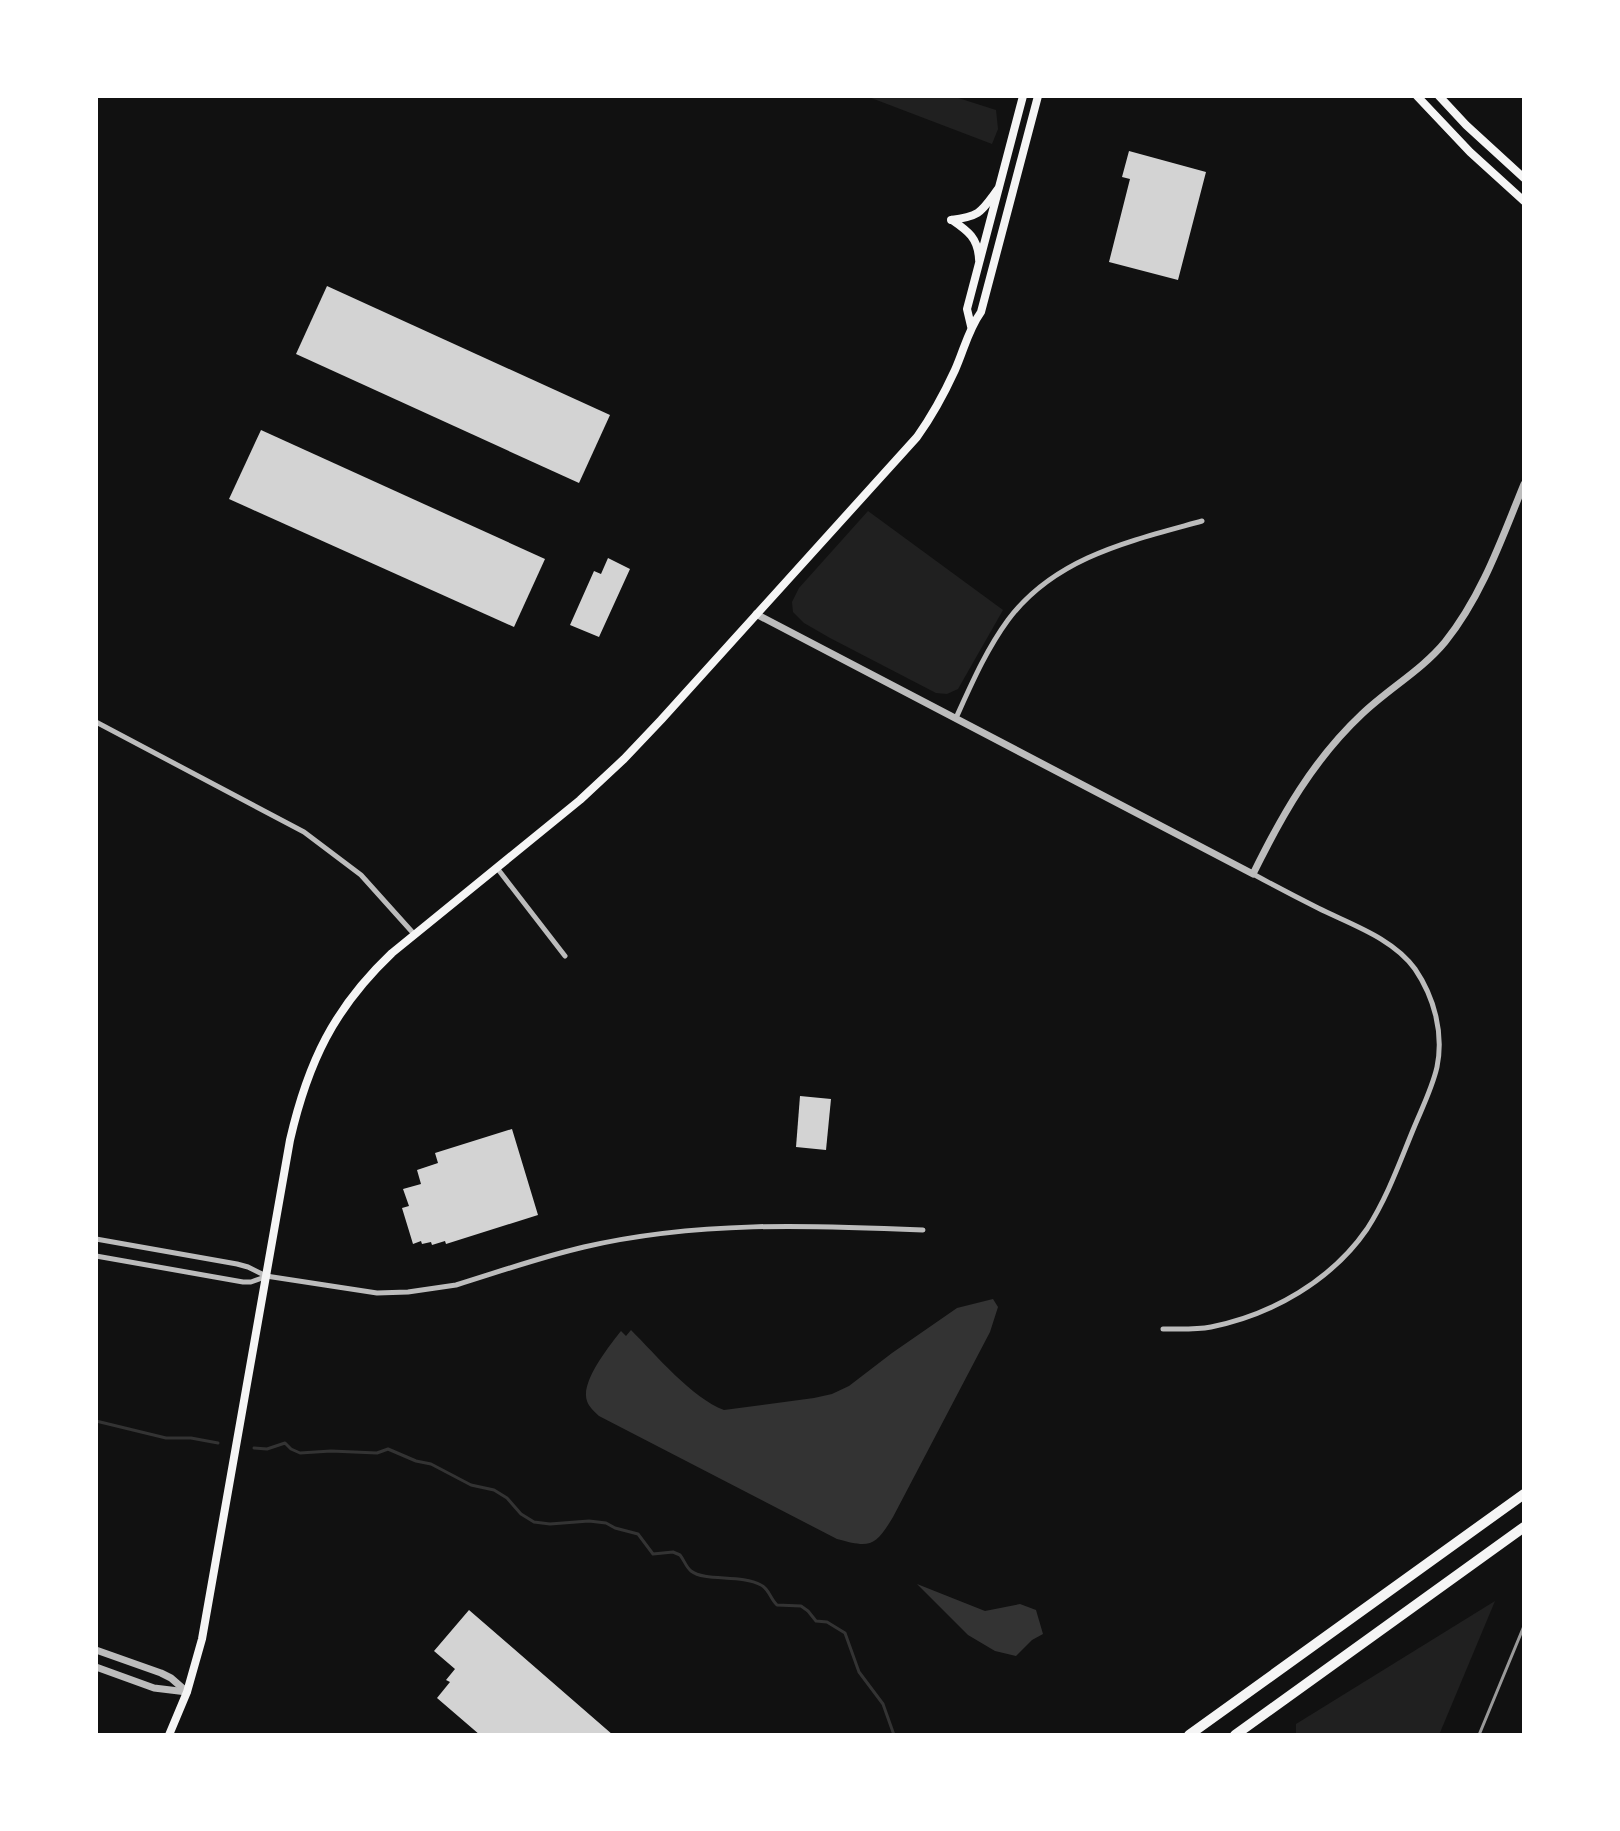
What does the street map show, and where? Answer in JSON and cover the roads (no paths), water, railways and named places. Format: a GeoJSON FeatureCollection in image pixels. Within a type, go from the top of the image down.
{"type":"FeatureCollection","features":[{"type":"Feature","properties":{"kind":"highway"},"geometry":{"type":"LineString","coordinates":[[1189,1735],[1524,1494]]}},
{"type":"Feature","properties":{"kind":"highway"},"geometry":{"type":"LineString","coordinates":[[1235,1735],[1524,1527]]}},
{"type":"Feature","properties":{"kind":"main road"},"geometry":{"type":"LineString","coordinates":[[971,326],[967,309],[1023,96]]}},
{"type":"Feature","properties":{"kind":"main road"},"geometry":{"type":"LineString","coordinates":[[169,1735],[187,1692],[202,1639],[290,1140],[313,1064],[333,1025],[374,971],[580,800],[624,759],[917,437],[942,397],[971,326],[981,312],[1038,96]]}},
{"type":"Feature","properties":{"kind":"main road"},"geometry":{"type":"LineString","coordinates":[[1417,96],[1470,152],[1524,201]]}},
{"type":"Feature","properties":{"kind":"main road"},"geometry":{"type":"LineString","coordinates":[[1439,96],[1524,178]]}},
{"type":"Feature","properties":{"kind":"main road"},"geometry":{"type":"LineString","coordinates":[[979,266],[974,237],[951,220],[979,213],[1001,185]]}},
{"type":"Feature","properties":{"kind":"street"},"geometry":{"type":"LineString","coordinates":[[1253,874],[1291,800],[1326,751],[1363,713],[1413,673],[1444,643],[1485,576],[1524,484]]}},
{"type":"Feature","properties":{"kind":"street"},"geometry":{"type":"LineString","coordinates":[[955,719],[999,633],[1038,587],[1058,572],[1108,548],[1202,521]]}},
{"type":"Feature","properties":{"kind":"street"},"geometry":{"type":"LineString","coordinates":[[756,614],[1371,934],[1396,950],[1413,967],[1429,993],[1438,1029],[1437,1066],[1384,1200],[1366,1231],[1334,1266],[1300,1292],[1244,1319],[1209,1327],[1163,1329]]}},
{"type":"Feature","properties":{"kind":"street"},"geometry":{"type":"LineString","coordinates":[[96,722],[304,832],[361,875],[414,935]]}},
{"type":"Feature","properties":{"kind":"street"},"geometry":{"type":"LineString","coordinates":[[497,868],[565,956]]}},
{"type":"Feature","properties":{"kind":"street"},"geometry":{"type":"LineString","coordinates":[[96,1239],[237,1264],[266,1276],[377,1293],[456,1285],[585,1247],[673,1233],[765,1225],[923,1230]]}},
{"type":"Feature","properties":{"kind":"street"},"geometry":{"type":"LineString","coordinates":[[96,1256],[243,1282],[266,1276]]}},
{"type":"Feature","properties":{"kind":"street"},"geometry":{"type":"LineString","coordinates":[[96,1650],[171,1678],[187,1692]]}},
{"type":"Feature","properties":{"kind":"street"},"geometry":{"type":"LineString","coordinates":[[96,1667],[154,1688],[187,1692]]}},
{"type":"Feature","properties":{"kind":"waterway"},"geometry":{"type":"LineString","coordinates":[[96,1421],[166,1438],[218,1443]]}},
{"type":"Feature","properties":{"kind":"waterway"},"geometry":{"type":"LineString","coordinates":[[254,1448],[267,1449],[285,1443],[300,1453],[377,1453],[388,1449],[431,1464],[471,1485],[494,1490],[534,1522],[606,1523],[638,1534],[653,1554],[673,1552],[680,1555],[689,1569],[697,1574],[761,1585],[777,1605],[801,1606],[816,1621],[827,1622],[845,1633],[859,1672],[883,1704],[894,1735]]}},
{"type":"Feature","properties":{"kind":"railway"},"geometry":{"type":"LineString","coordinates":[[1479,1735],[1524,1626]]}}]}
